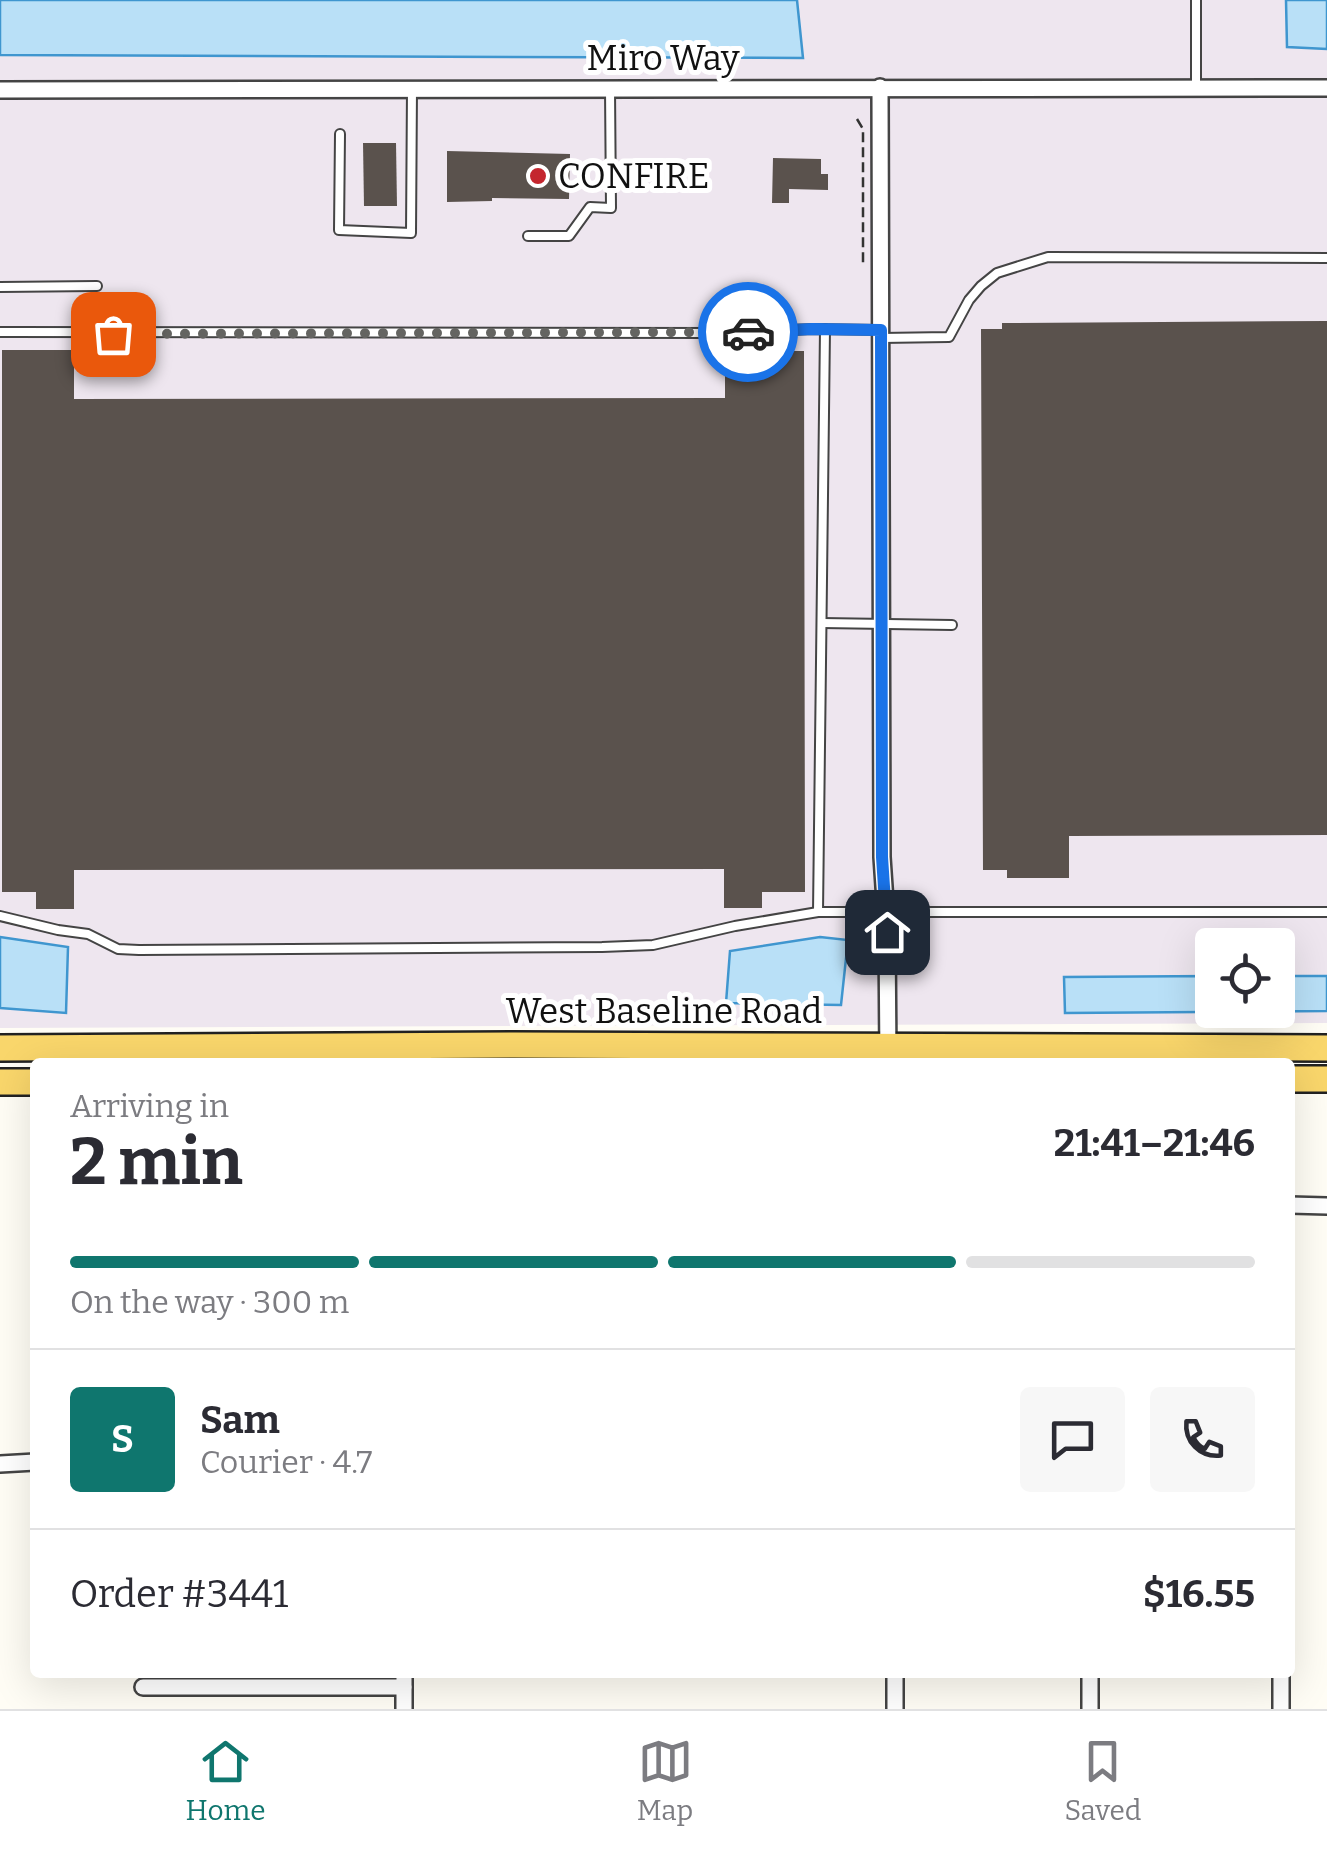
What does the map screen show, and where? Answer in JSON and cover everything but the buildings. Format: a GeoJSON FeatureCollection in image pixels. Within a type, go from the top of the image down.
{"type":"FeatureCollection","features":[{"type":"Feature","properties":{"kind":"main road","name":"West Baseline Road"},"geometry":{"type":"LineString","coordinates":[[0,1048],[514,1045],[888,1055],[1327,1048]]}},
{"type":"Feature","properties":{"kind":"main road"},"geometry":{"type":"LineString","coordinates":[[1295,1079],[1327,1079]]}},
{"type":"Feature","properties":{"kind":"main road"},"geometry":{"type":"LineString","coordinates":[[0,1082],[30,1082]]}},
{"type":"Feature","properties":{"kind":"street"},"geometry":{"type":"LineString","coordinates":[[880,87],[882,857],[888,1055]]}},
{"type":"Feature","properties":{"kind":"street","name":"Miro Way"},"geometry":{"type":"LineString","coordinates":[[0,90],[1327,88]]}},
{"type":"Feature","properties":{"kind":"street"},"geometry":{"type":"LineString","coordinates":[[1295,1205],[1327,1206]]}},
{"type":"Feature","properties":{"kind":"street"},"geometry":{"type":"LineString","coordinates":[[0,1464],[30,1462]]}},
{"type":"Feature","properties":{"kind":"street"},"geometry":{"type":"LineString","coordinates":[[894,1678],[894,1709]]}},
{"type":"Feature","properties":{"kind":"street"},"geometry":{"type":"LineString","coordinates":[[1090,1678],[1090,1709]]}},
{"type":"Feature","properties":{"kind":"street"},"geometry":{"type":"LineString","coordinates":[[1281,1678],[1281,1709]]}},
{"type":"Feature","properties":{"kind":"street"},"geometry":{"type":"LineString","coordinates":[[143,1687],[404,1680],[404,1709]]}},
{"type":"Feature","properties":{"kind":"lane"},"geometry":{"type":"LineString","coordinates":[[1196,0],[1196,88]]}},
{"type":"Feature","properties":{"kind":"lane"},"geometry":{"type":"LineString","coordinates":[[340,134],[340,230],[411,233],[412,88]]}},
{"type":"Feature","properties":{"kind":"lane"},"geometry":{"type":"LineString","coordinates":[[528,236],[568,236],[590,207],[611,208],[610,88]]}},
{"type":"Feature","properties":{"kind":"lane"},"geometry":{"type":"LineString","coordinates":[[0,332],[724,333],[825,329],[949,337],[980,286],[997,274],[1048,257],[1327,258]]}},
{"type":"Feature","properties":{"kind":"lane"},"geometry":{"type":"LineString","coordinates":[[0,287],[98,286]]}},
{"type":"Feature","properties":{"kind":"lane"},"geometry":{"type":"LineString","coordinates":[[818,912],[825,329]]}},
{"type":"Feature","properties":{"kind":"lane"},"geometry":{"type":"LineString","coordinates":[[822,623],[952,625]]}},
{"type":"Feature","properties":{"kind":"lane"},"geometry":{"type":"LineString","coordinates":[[0,916],[88,934],[118,948],[178,950],[653,945],[818,912],[1327,912]]}},
{"type":"Feature","properties":{"kind":"path"},"geometry":{"type":"LineString","coordinates":[[857,119],[863,129],[863,263]]}},
{"type":"Feature","properties":{"kind":"shaded area"},"geometry":{"type":"Polygon","coordinates":[[[0,0],[1327,0],[1327,1023],[1295,1023],[1295,928],[1195,928],[1195,1023],[0,1028],[0,0]]]}},
{"type":"Feature","properties":{"kind":"water"},"geometry":{"type":"Polygon","coordinates":[[[0,0],[797,0],[803,58],[0,55],[0,0]]]}},
{"type":"Feature","properties":{"kind":"water"},"geometry":{"type":"Polygon","coordinates":[[[1286,0],[1327,0],[1327,49],[1287,47],[1286,0]]]}},
{"type":"Feature","properties":{"kind":"water"},"geometry":{"type":"Polygon","coordinates":[[[0,937],[68,947],[66,1013],[0,1008],[0,937]]]}},
{"type":"Feature","properties":{"kind":"water"},"geometry":{"type":"Polygon","coordinates":[[[820,937],[848,940],[841,1005],[726,1003],[730,951],[820,937]]]}},
{"type":"Feature","properties":{"kind":"water"},"geometry":{"type":"Polygon","coordinates":[[[1195,976],[1195,1012],[1065,1013],[1064,977],[1195,976]]]}},
{"type":"Feature","properties":{"kind":"water"},"geometry":{"type":"Polygon","coordinates":[[[1295,976],[1327,976],[1327,1011],[1295,1011],[1295,976]]]}},
{"type":"Feature","properties":{"kind":"way so far"},"geometry":{"type":"LineString","coordinates":[[113,334],[748,332]]}},
{"type":"Feature","properties":{"kind":"place","name":"CONFIRE"},"geometry":{"type":"Point","coordinates":[538,176]}},
{"type":"Feature","properties":{"kind":"route"},"geometry":{"type":"LineString","coordinates":[[748,332],[881,330],[882,857],[887,932]]}}]}
